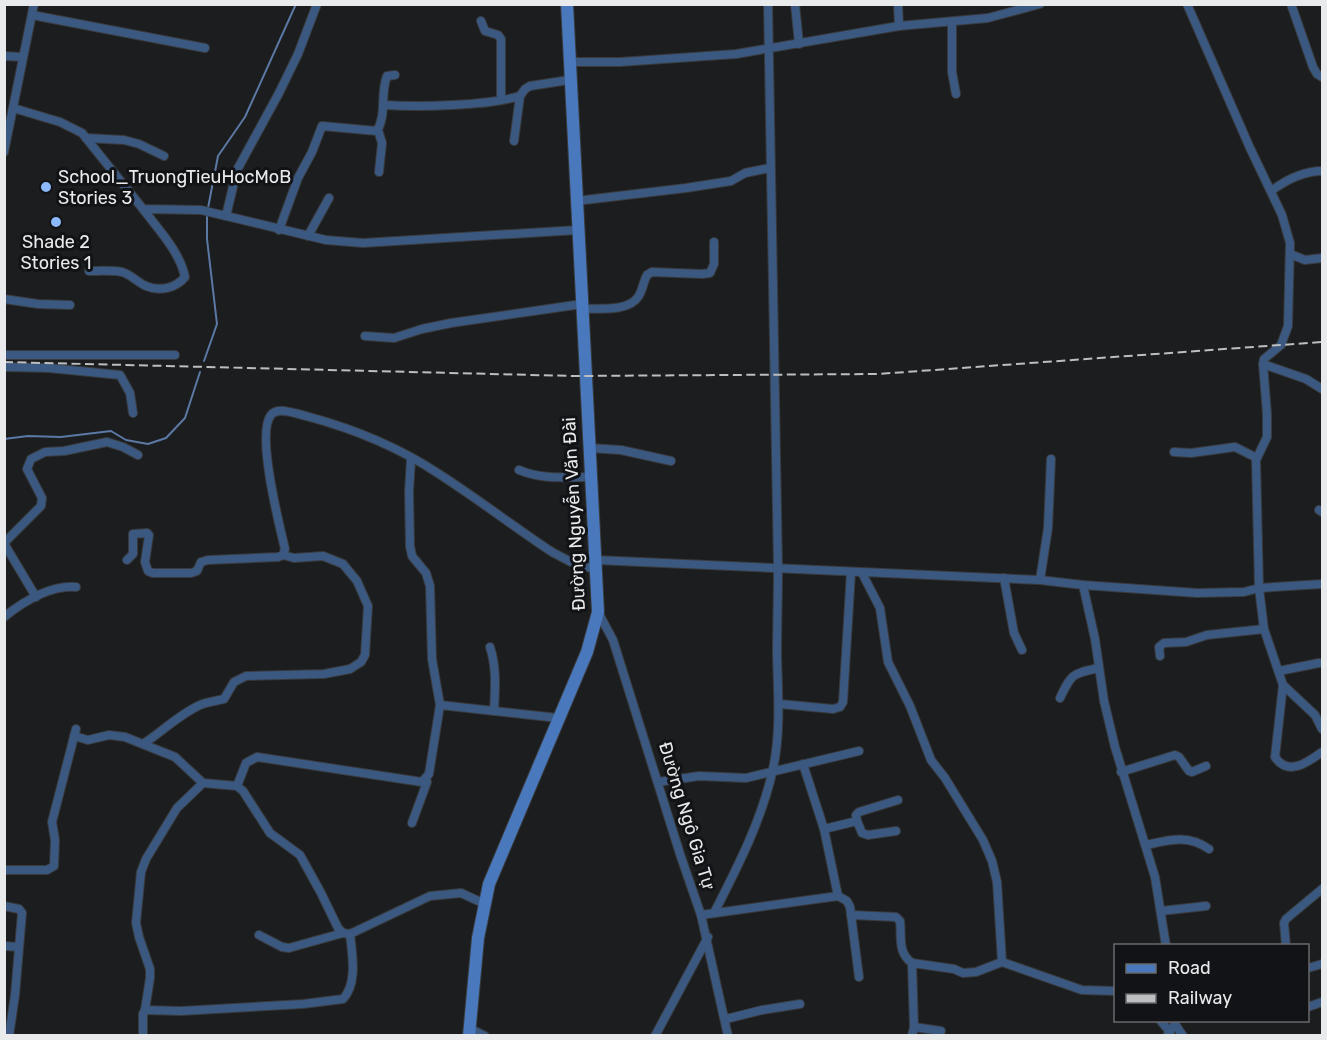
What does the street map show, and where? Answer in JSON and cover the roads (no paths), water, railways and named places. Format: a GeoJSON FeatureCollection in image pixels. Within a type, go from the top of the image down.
{"type":"FeatureCollection","features":[{"type":"Feature","properties":{"kind":"street"},"geometry":{"type":"LineString","coordinates":[[5,148],[34,4]]}},
{"type":"Feature","properties":{"kind":"street"},"geometry":{"type":"LineString","coordinates":[[226,216],[237,170],[284,83],[317,4]]}},
{"type":"Feature","properties":{"kind":"street","name":"Đường Nguyễn Văn Đài"},"geometry":{"type":"LineString","coordinates":[[469,1032],[478,938],[489,884],[587,652],[598,612],[569,80],[567,4]]}},
{"type":"Feature","properties":{"kind":"street"},"geometry":{"type":"LineString","coordinates":[[714,913],[752,832],[773,770],[778,739],[780,704],[768,4]]}},
{"type":"Feature","properties":{"kind":"street"},"geometry":{"type":"LineString","coordinates":[[795,4],[799,44]]}},
{"type":"Feature","properties":{"kind":"street"},"geometry":{"type":"LineString","coordinates":[[898,4],[899,26]]}},
{"type":"Feature","properties":{"kind":"street"},"geometry":{"type":"LineString","coordinates":[[569,62],[620,62],[720,56],[899,26],[988,18],[1040,4]]}},
{"type":"Feature","properties":{"kind":"street"},"geometry":{"type":"LineString","coordinates":[[1187,4],[1288,231],[1290,254],[1288,326],[1281,345],[1264,359],[1263,364],[1268,414],[1267,437],[1257,458],[1259,588],[1264,629],[1283,685],[1275,757],[1282,764],[1294,767],[1305,764],[1323,752]]}},
{"type":"Feature","properties":{"kind":"street"},"geometry":{"type":"LineString","coordinates":[[1291,4],[1313,67],[1317,74],[1323,76]]}},
{"type":"Feature","properties":{"kind":"street"},"geometry":{"type":"LineString","coordinates":[[32,15],[205,48]]}},
{"type":"Feature","properties":{"kind":"street"},"geometry":{"type":"LineString","coordinates":[[481,21],[484,31],[498,35],[501,39],[501,100]]}},
{"type":"Feature","properties":{"kind":"street"},"geometry":{"type":"LineString","coordinates":[[952,22],[952,72],[956,94]]}},
{"type":"Feature","properties":{"kind":"street"},"geometry":{"type":"LineString","coordinates":[[4,56],[22,57]]}},
{"type":"Feature","properties":{"kind":"street"},"geometry":{"type":"LineString","coordinates":[[380,172],[382,143],[378,130],[384,105],[385,81],[387,76],[395,75]]}},
{"type":"Feature","properties":{"kind":"street"},"geometry":{"type":"LineString","coordinates":[[514,141],[520,96],[525,89],[541,83],[569,80]]}},
{"type":"Feature","properties":{"kind":"street"},"geometry":{"type":"LineString","coordinates":[[384,105],[501,100],[520,96]]}},
{"type":"Feature","properties":{"kind":"street"},"geometry":{"type":"LineString","coordinates":[[13,108],[60,122],[82,133],[168,242],[183,267],[185,277],[173,287],[160,288],[146,286],[134,277],[121,272],[89,271]]}},
{"type":"Feature","properties":{"kind":"street"},"geometry":{"type":"LineString","coordinates":[[279,230],[298,178],[312,152],[322,126],[373,132],[378,130]]}},
{"type":"Feature","properties":{"kind":"street"},"geometry":{"type":"LineString","coordinates":[[86,138],[124,140],[140,144],[164,156]]}},
{"type":"Feature","properties":{"kind":"street"},"geometry":{"type":"LineString","coordinates":[[576,201],[731,181],[745,172],[770,168]]}},
{"type":"Feature","properties":{"kind":"street"},"geometry":{"type":"LineString","coordinates":[[1271,191],[1292,178],[1323,171]]}},
{"type":"Feature","properties":{"kind":"street"},"geometry":{"type":"LineString","coordinates":[[308,236],[329,198]]}},
{"type":"Feature","properties":{"kind":"street"},"geometry":{"type":"LineString","coordinates":[[143,209],[201,210],[326,240],[363,243],[578,230]]}},
{"type":"Feature","properties":{"kind":"street"},"geometry":{"type":"LineString","coordinates":[[365,336],[394,338],[451,322],[582,307],[624,306],[634,302],[643,289],[647,274],[652,272],[710,273],[714,264],[714,242]]}},
{"type":"Feature","properties":{"kind":"street"},"geometry":{"type":"LineString","coordinates":[[1290,254],[1305,260],[1323,258]]}},
{"type":"Feature","properties":{"kind":"street"},"geometry":{"type":"LineString","coordinates":[[4,299],[38,304],[70,305]]}},
{"type":"Feature","properties":{"kind":"street"},"geometry":{"type":"LineString","coordinates":[[4,355],[175,355]]}},
{"type":"Feature","properties":{"kind":"street"},"geometry":{"type":"LineString","coordinates":[[1263,364],[1306,379],[1323,388]]}},
{"type":"Feature","properties":{"kind":"street"},"geometry":{"type":"LineString","coordinates":[[4,367],[49,368],[120,375],[130,393],[133,413]]}},
{"type":"Feature","properties":{"kind":"street"},"geometry":{"type":"LineString","coordinates":[[284,555],[285,549],[267,465],[267,424],[275,411],[284,411],[333,423],[411,459],[438,473],[570,562],[597,565],[778,568],[1004,578],[1197,593],[1244,592],[1259,588],[1323,584]]}},
{"type":"Feature","properties":{"kind":"street"},"geometry":{"type":"LineString","coordinates":[[36,597],[5,545],[6,541],[41,506],[42,498],[27,468],[31,459],[45,452],[64,451],[107,442],[138,455]]}},
{"type":"Feature","properties":{"kind":"street"},"geometry":{"type":"LineString","coordinates":[[1174,452],[1191,453],[1235,447],[1257,458]]}},
{"type":"Feature","properties":{"kind":"street"},"geometry":{"type":"LineString","coordinates":[[589,448],[621,450],[671,461]]}},
{"type":"Feature","properties":{"kind":"street"},"geometry":{"type":"LineString","coordinates":[[237,786],[246,763],[257,757],[422,782],[429,774],[441,705],[432,659],[430,586],[426,573],[411,556],[409,492],[411,459]]}},
{"type":"Feature","properties":{"kind":"street"},"geometry":{"type":"LineString","coordinates":[[1040,580],[1048,528],[1051,459]]}},
{"type":"Feature","properties":{"kind":"street"},"geometry":{"type":"LineString","coordinates":[[519,470],[546,478],[590,477]]}},
{"type":"Feature","properties":{"kind":"street"},"geometry":{"type":"LineString","coordinates":[[127,560],[133,554],[133,534],[137,533],[149,535],[145,562],[148,571],[153,573],[191,573],[197,571],[201,562],[208,560],[284,555],[294,558],[323,556],[342,564],[357,581],[368,606],[365,655],[361,662],[350,669],[324,674],[254,675],[240,678],[234,682],[224,699],[201,704],[183,714],[161,733],[143,744]]}},
{"type":"Feature","properties":{"kind":"street"},"geometry":{"type":"LineString","coordinates":[[780,704],[840,708],[844,691],[850,572]]}},
{"type":"Feature","properties":{"kind":"street"},"geometry":{"type":"LineString","coordinates":[[862,573],[880,608],[888,662],[910,706],[926,750],[983,840],[992,861],[997,882],[1002,962]]}},
{"type":"Feature","properties":{"kind":"street"},"geometry":{"type":"LineString","coordinates":[[1004,578],[1014,633],[1022,650]]}},
{"type":"Feature","properties":{"kind":"street"},"geometry":{"type":"LineString","coordinates":[[1083,585],[1104,701],[1121,772],[1146,845],[1166,944]]}},
{"type":"Feature","properties":{"kind":"street"},"geometry":{"type":"LineString","coordinates":[[4,617],[36,597],[54,589],[67,586],[76,587]]}},
{"type":"Feature","properties":{"kind":"street","name":"Đường Ngô Gia Tự"},"geometry":{"type":"LineString","coordinates":[[598,612],[614,640],[708,937],[728,1035]]}},
{"type":"Feature","properties":{"kind":"street"},"geometry":{"type":"LineString","coordinates":[[1160,656],[1159,647],[1164,643],[1186,642],[1207,635],[1264,629]]}},
{"type":"Feature","properties":{"kind":"street"},"geometry":{"type":"LineString","coordinates":[[490,647],[495,662],[496,678],[494,711]]}},
{"type":"Feature","properties":{"kind":"street"},"geometry":{"type":"LineString","coordinates":[[1279,671],[1319,663]]}},
{"type":"Feature","properties":{"kind":"street"},"geometry":{"type":"LineString","coordinates":[[1060,698],[1074,674],[1099,668]]}},
{"type":"Feature","properties":{"kind":"street"},"geometry":{"type":"LineString","coordinates":[[1283,685],[1310,710],[1323,729]]}},
{"type":"Feature","properties":{"kind":"street"},"geometry":{"type":"LineString","coordinates":[[441,705],[558,718]]}},
{"type":"Feature","properties":{"kind":"street"},"geometry":{"type":"LineString","coordinates":[[4,870],[47,870],[54,866],[55,840],[52,822],[75,733],[88,740],[109,735],[125,737],[176,758],[203,783],[237,786],[243,791],[270,833],[300,855],[338,928],[347,934]]}},
{"type":"Feature","properties":{"kind":"street"},"geometry":{"type":"LineString","coordinates":[[658,782],[699,776],[746,778],[859,751]]}},
{"type":"Feature","properties":{"kind":"street"},"geometry":{"type":"LineString","coordinates":[[1121,772],[1175,755],[1189,771],[1192,772],[1206,766]]}},
{"type":"Feature","properties":{"kind":"street"},"geometry":{"type":"LineString","coordinates":[[803,764],[824,829],[838,896]]}},
{"type":"Feature","properties":{"kind":"street"},"geometry":{"type":"LineString","coordinates":[[412,823],[428,782],[426,778]]}},
{"type":"Feature","properties":{"kind":"street"},"geometry":{"type":"LineString","coordinates":[[143,1035],[143,1014],[150,969],[136,923],[141,872],[146,859],[177,808],[203,783]]}},
{"type":"Feature","properties":{"kind":"street"},"geometry":{"type":"LineString","coordinates":[[896,831],[868,835],[862,833],[855,815],[898,800]]}},
{"type":"Feature","properties":{"kind":"street"},"geometry":{"type":"LineString","coordinates":[[824,829],[857,821]]}},
{"type":"Feature","properties":{"kind":"street"},"geometry":{"type":"LineString","coordinates":[[1146,845],[1177,838],[1189,839],[1209,849]]}},
{"type":"Feature","properties":{"kind":"street"},"geometry":{"type":"LineString","coordinates":[[1286,944],[1284,923],[1286,918],[1323,889]]}},
{"type":"Feature","properties":{"kind":"street"},"geometry":{"type":"LineString","coordinates":[[260,936],[289,948],[347,934],[430,896],[460,893],[485,904]]}},
{"type":"Feature","properties":{"kind":"street"},"geometry":{"type":"LineString","coordinates":[[701,915],[838,896],[847,901],[851,915],[859,977]]}},
{"type":"Feature","properties":{"kind":"street"},"geometry":{"type":"LineString","coordinates":[[4,906],[19,909],[22,913],[9,1035]]}},
{"type":"Feature","properties":{"kind":"street"},"geometry":{"type":"LineString","coordinates":[[1161,911],[1206,906]]}},
{"type":"Feature","properties":{"kind":"street"},"geometry":{"type":"LineString","coordinates":[[851,915],[896,917],[900,921],[901,947],[905,958],[912,963],[954,969],[963,973],[976,972],[1002,962],[1082,990],[1114,991]]}},
{"type":"Feature","properties":{"kind":"street"},"geometry":{"type":"LineString","coordinates":[[145,1010],[181,1011],[303,1004],[343,999],[349,993],[351,983],[347,934]]}},
{"type":"Feature","properties":{"kind":"street"},"geometry":{"type":"LineString","coordinates":[[655,1035],[708,937]]}},
{"type":"Feature","properties":{"kind":"street"},"geometry":{"type":"LineString","coordinates":[[4,946],[19,947]]}},
{"type":"Feature","properties":{"kind":"street"},"geometry":{"type":"LineString","coordinates":[[912,963],[913,1031],[941,1031]]}},
{"type":"Feature","properties":{"kind":"street"},"geometry":{"type":"LineString","coordinates":[[726,1019],[800,1004]]}},
{"type":"Feature","properties":{"kind":"street"},"geometry":{"type":"LineString","coordinates":[[1172,1028],[1184,1035]]}},
{"type":"Feature","properties":{"kind":"street"},"geometry":{"type":"LineString","coordinates":[[469,1032],[485,1035]]}},
{"type":"Feature","properties":{"kind":"waterway"},"geometry":{"type":"LineString","coordinates":[[208,208],[218,156],[245,117],[296,4]]}},
{"type":"Feature","properties":{"kind":"waterway"},"geometry":{"type":"LineString","coordinates":[[204,361],[217,324],[207,239],[207,214]]}},
{"type":"Feature","properties":{"kind":"waterway"},"geometry":{"type":"LineString","coordinates":[[4,439],[28,436],[61,437],[111,431],[126,440],[148,444],[166,438],[185,418],[200,372]]}},
{"type":"Feature","properties":{"kind":"railway"},"geometry":{"type":"LineString","coordinates":[[4,362],[575,376],[878,374],[1322,342]]}},
{"type":"Feature","properties":{"kind":"place","name":"School_TruongTieuHocMoB Stories 3"},"geometry":{"type":"Point","coordinates":[46,187]}},
{"type":"Feature","properties":{"kind":"place","name":"Shade 2 Stories 1"},"geometry":{"type":"Point","coordinates":[56,222]}}]}
